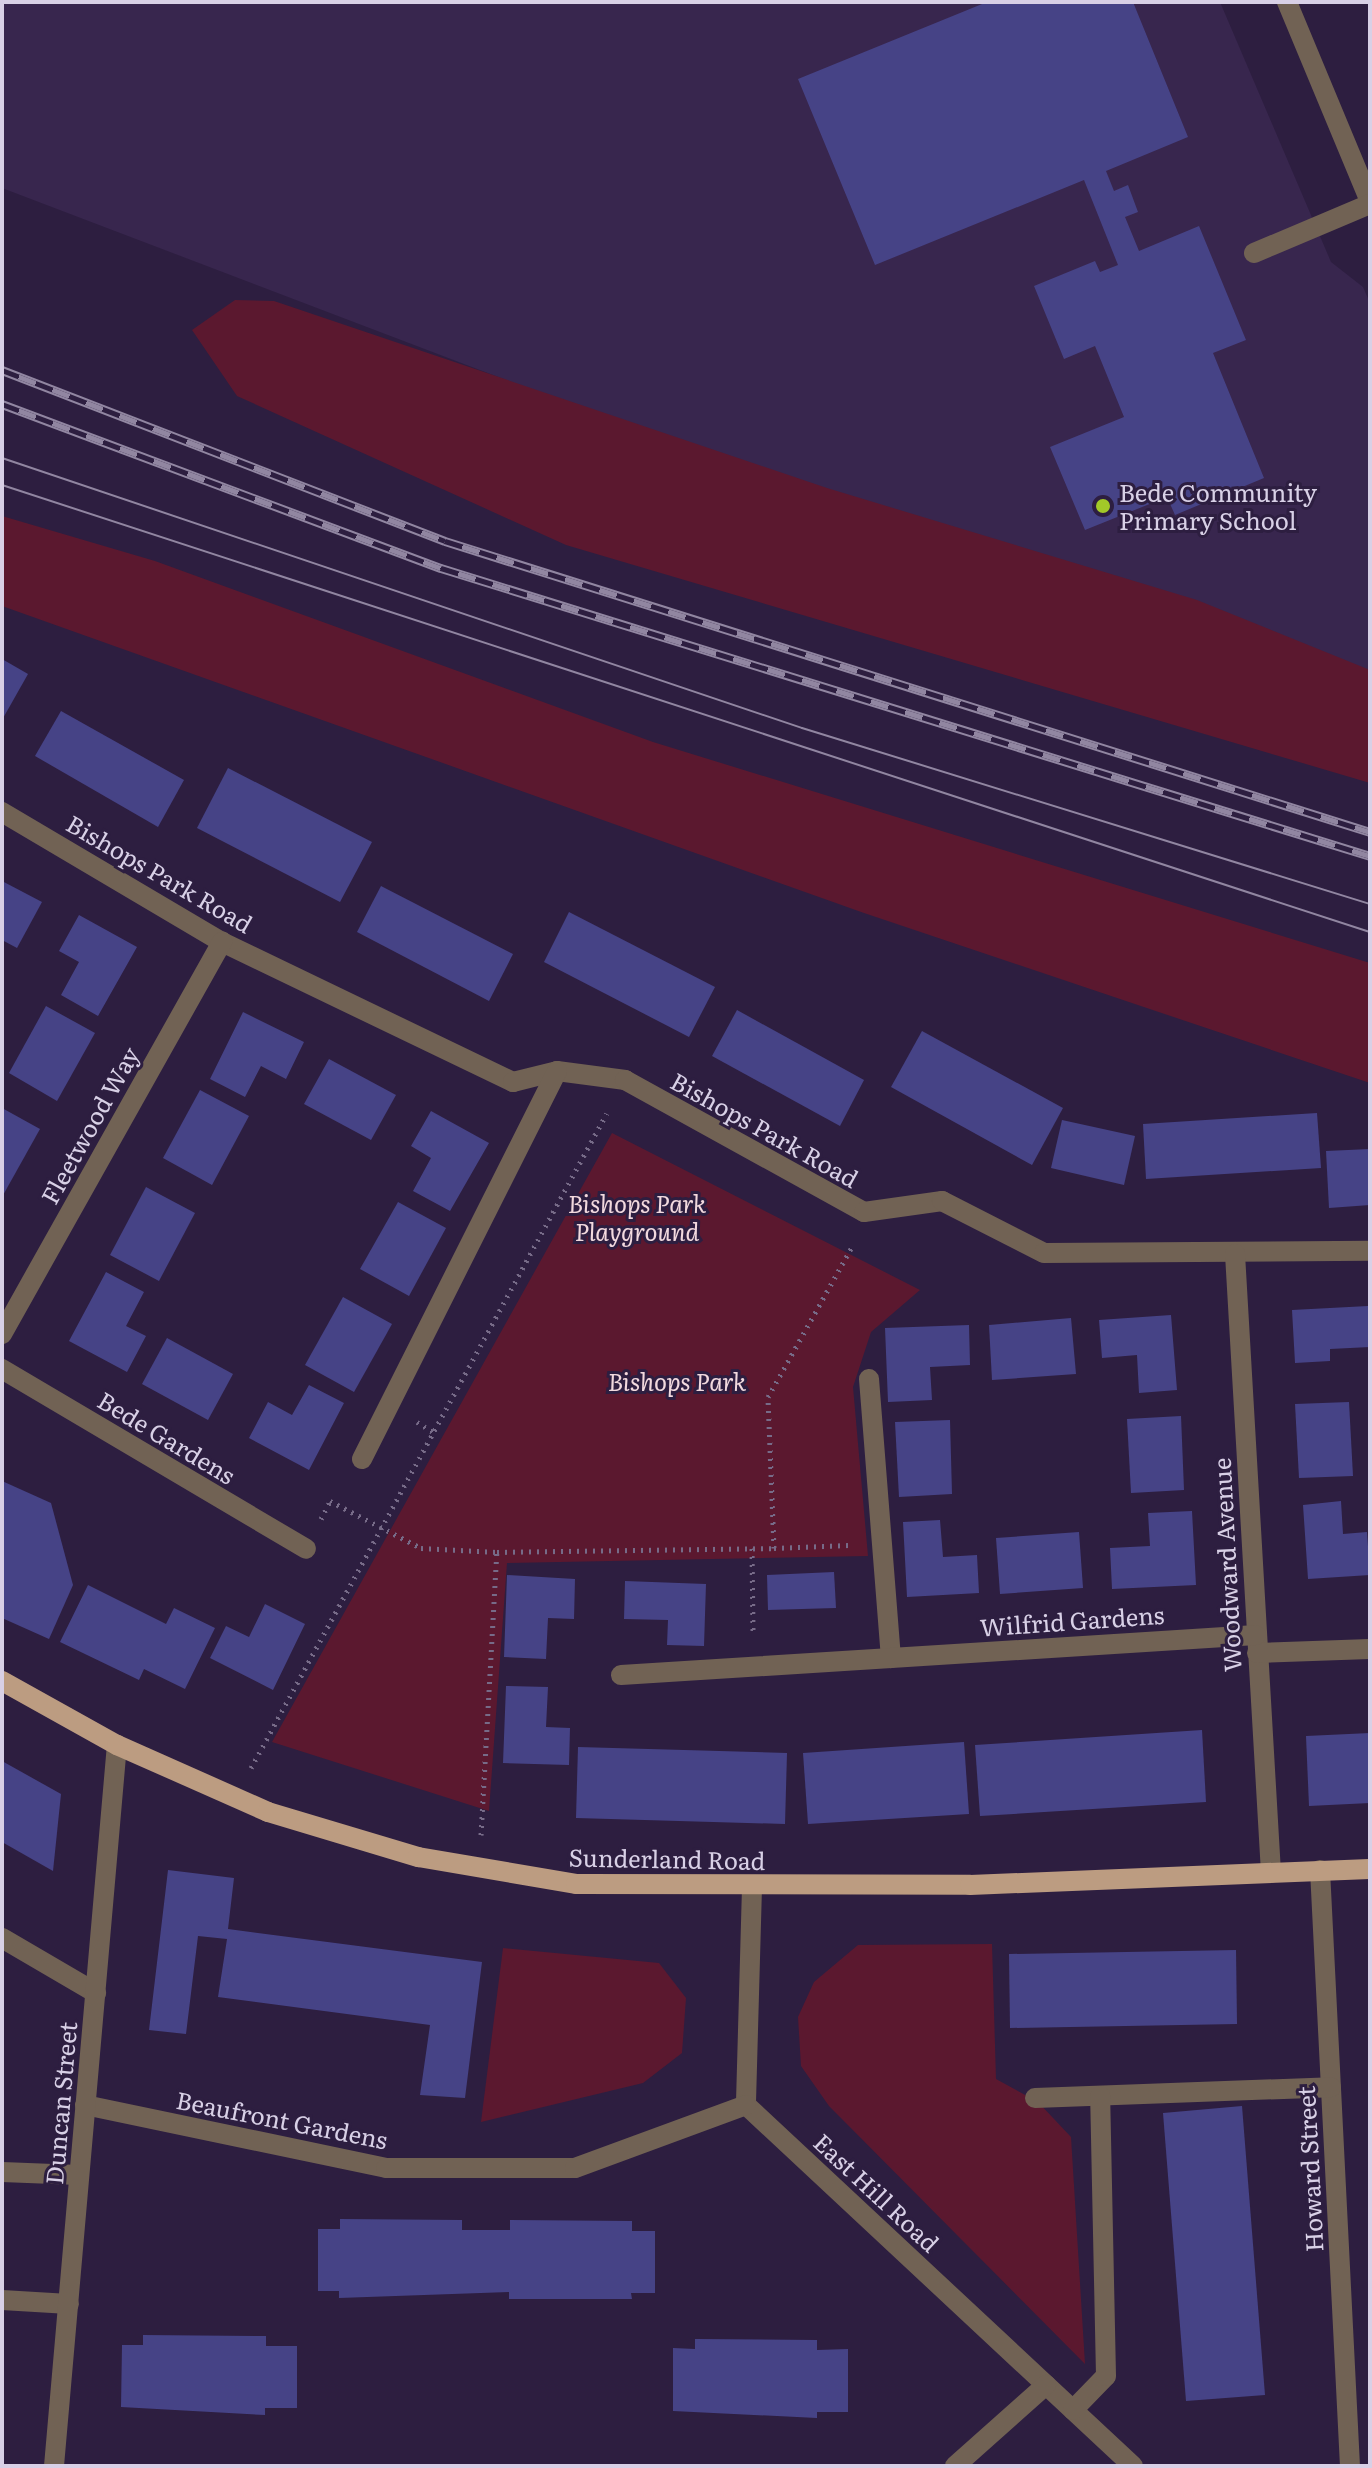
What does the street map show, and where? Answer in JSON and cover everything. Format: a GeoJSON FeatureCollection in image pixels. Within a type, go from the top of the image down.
{"type":"FeatureCollection","features":[{"type":"Feature","properties":{"kind":"main road","name":"Sunderland Road"},"geometry":{"type":"LineString","coordinates":[[2,1681],[117,1745],[268,1812],[418,1857],[576,1884],[752,1887],[1370,1869]]}},
{"type":"Feature","properties":{"kind":"street"},"geometry":{"type":"LineString","coordinates":[[1254,253],[1370,202],[1287,2]]}},
{"type":"Feature","properties":{"kind":"street","name":"Bishops Park Road"},"geometry":{"type":"LineString","coordinates":[[2,812],[222,942],[513,1082],[557,1071],[625,1080],[864,1212],[942,1201],[1044,1253],[1370,1251]]}},
{"type":"Feature","properties":{"kind":"street","name":"Fleetwood Way"},"geometry":{"type":"LineString","coordinates":[[2,1334],[222,942]]}},
{"type":"Feature","properties":{"kind":"street"},"geometry":{"type":"LineString","coordinates":[[362,1459],[557,1071]]}},
{"type":"Feature","properties":{"kind":"street","name":"Woodward Avenue"},"geometry":{"type":"LineString","coordinates":[[1235,1254],[1271,1873]]}},
{"type":"Feature","properties":{"kind":"street","name":"Bede Gardens"},"geometry":{"type":"LineString","coordinates":[[2,1369],[306,1549]]}},
{"type":"Feature","properties":{"kind":"street"},"geometry":{"type":"LineString","coordinates":[[869,1379],[891,1658]]}},
{"type":"Feature","properties":{"kind":"street","name":"Wilfrid Gardens"},"geometry":{"type":"LineString","coordinates":[[621,1675],[891,1658],[1256,1644],[1370,1649]]}},
{"type":"Feature","properties":{"kind":"street","name":"Duncan Street"},"geometry":{"type":"LineString","coordinates":[[54,2466],[117,1745]]}},
{"type":"Feature","properties":{"kind":"street","name":"Howard Street"},"geometry":{"type":"LineString","coordinates":[[1320,1870],[1350,2466]]}},
{"type":"Feature","properties":{"kind":"street"},"geometry":{"type":"LineString","coordinates":[[746,2105],[752,1887]]}},
{"type":"Feature","properties":{"kind":"street"},"geometry":{"type":"LineString","coordinates":[[2,1938],[96,1993]]}},
{"type":"Feature","properties":{"kind":"street"},"geometry":{"type":"LineString","coordinates":[[1035,2098],[1331,2087]]}},
{"type":"Feature","properties":{"kind":"street"},"geometry":{"type":"LineString","coordinates":[[1073,2410],[1106,2376],[1100,2096]]}},
{"type":"Feature","properties":{"kind":"street","name":"Beaufront Gardens"},"geometry":{"type":"LineString","coordinates":[[85,2105],[386,2168],[575,2168],[746,2105]]}},
{"type":"Feature","properties":{"kind":"street","name":"East Hill Road"},"geometry":{"type":"LineString","coordinates":[[746,2105],[1133,2466]]}},
{"type":"Feature","properties":{"kind":"street"},"geometry":{"type":"LineString","coordinates":[[2,2172],[79,2175]]}},
{"type":"Feature","properties":{"kind":"street"},"geometry":{"type":"LineString","coordinates":[[2,2300],[69,2304]]}},
{"type":"Feature","properties":{"kind":"street"},"geometry":{"type":"LineString","coordinates":[[955,2466],[1046,2385]]}},
{"type":"Feature","properties":{"kind":"path"},"geometry":{"type":"LineString","coordinates":[[264,1743],[625,1080]]}},
{"type":"Feature","properties":{"kind":"path"},"geometry":{"type":"LineString","coordinates":[[774,1548],[768,1397],[849,1260],[864,1212]]}},
{"type":"Feature","properties":{"kind":"path"},"geometry":{"type":"LineString","coordinates":[[306,1549],[330,1501],[421,1548],[497,1552],[883,1544]]}},
{"type":"Feature","properties":{"kind":"path"},"geometry":{"type":"LineString","coordinates":[[752,1548],[753,1667]]}},
{"type":"Feature","properties":{"kind":"path"},"geometry":{"type":"LineString","coordinates":[[484,1797],[497,1552]]}},
{"type":"Feature","properties":{"kind":"shaded area","name":"Bede Community Primary School"},"geometry":{"type":"Polygon","coordinates":[[[2,2],[1220,2],[1331,262],[1363,287],[1370,303],[1370,709],[2,188],[2,2]]]}},
{"type":"Feature","properties":{"kind":"green space"},"geometry":{"type":"Polygon","coordinates":[[[235,300],[274,301],[827,488],[1197,600],[1370,670],[1370,783],[566,545],[237,396],[192,330],[235,300]]]}},
{"type":"Feature","properties":{"kind":"green space"},"geometry":{"type":"Polygon","coordinates":[[[2,516],[155,561],[653,742],[1370,963],[1370,1083],[864,913],[2,606],[2,516]]]}},
{"type":"Feature","properties":{"kind":"green space","name":"Bishops Park"},"geometry":{"type":"Polygon","coordinates":[[[612,1133],[920,1290],[871,1332],[853,1387],[868,1556],[507,1563],[489,1811],[272,1742],[612,1133]]]}},
{"type":"Feature","properties":{"kind":"green space"},"geometry":{"type":"Polygon","coordinates":[[[992,1944],[996,2079],[1038,2102],[1071,2137],[1085,2364],[829,2106],[801,2066],[798,2017],[814,1982],[858,1945],[992,1944]]]}},
{"type":"Feature","properties":{"kind":"green space"},"geometry":{"type":"Polygon","coordinates":[[[503,1948],[659,1963],[686,1998],[682,2053],[643,2083],[481,2122],[503,1948]]]}},
{"type":"Feature","properties":{"kind":"building"},"geometry":{"type":"Polygon","coordinates":[[[987,2],[1133,2],[1188,137],[1106,171],[1114,191],[1128,185],[1138,212],[1125,217],[1139,251],[1199,226],[1246,340],[1213,353],[1264,478],[1175,515],[1167,497],[1085,530],[1050,447],[1124,417],[1095,346],[1064,359],[1034,286],[1095,261],[1100,272],[1118,265],[1084,180],[875,265],[798,79],[987,2]]]}},
{"type":"Feature","properties":{"kind":"building"},"geometry":{"type":"Polygon","coordinates":[[[2,659],[28,674],[2,720],[2,659]]]}},
{"type":"Feature","properties":{"kind":"building"},"geometry":{"type":"Polygon","coordinates":[[[61,711],[184,780],[158,827],[35,756],[61,711]]]}},
{"type":"Feature","properties":{"kind":"building"},"geometry":{"type":"Polygon","coordinates":[[[228,768],[372,842],[340,902],[197,828],[228,768]]]}},
{"type":"Feature","properties":{"kind":"building"},"geometry":{"type":"Polygon","coordinates":[[[2,881],[42,902],[17,948],[2,940],[2,881]]]}},
{"type":"Feature","properties":{"kind":"building"},"geometry":{"type":"Polygon","coordinates":[[[381,886],[513,954],[489,1001],[357,932],[381,886]]]}},
{"type":"Feature","properties":{"kind":"building"},"geometry":{"type":"Polygon","coordinates":[[[569,912],[715,987],[689,1037],[544,962],[569,912]]]}},
{"type":"Feature","properties":{"kind":"building"},"geometry":{"type":"Polygon","coordinates":[[[79,915],[137,947],[98,1016],[61,995],[79,962],[59,951],[79,915]]]}},
{"type":"Feature","properties":{"kind":"building"},"geometry":{"type":"Polygon","coordinates":[[[46,1006],[95,1033],[57,1101],[9,1073],[46,1006]]]}},
{"type":"Feature","properties":{"kind":"building"},"geometry":{"type":"Polygon","coordinates":[[[737,1010],[864,1080],[840,1126],[712,1056],[737,1010]]]}},
{"type":"Feature","properties":{"kind":"building"},"geometry":{"type":"Polygon","coordinates":[[[243,1012],[304,1042],[286,1079],[261,1066],[245,1097],[210,1079],[243,1012]]]}},
{"type":"Feature","properties":{"kind":"building"},"geometry":{"type":"Polygon","coordinates":[[[922,1031],[1063,1108],[1032,1165],[891,1087],[922,1031]]]}},
{"type":"Feature","properties":{"kind":"building"},"geometry":{"type":"Polygon","coordinates":[[[329,1059],[396,1095],[371,1140],[304,1104],[329,1059]]]}},
{"type":"Feature","properties":{"kind":"building"},"geometry":{"type":"Polygon","coordinates":[[[200,1090],[249,1116],[212,1185],[163,1158],[200,1090]]]}},
{"type":"Feature","properties":{"kind":"building"},"geometry":{"type":"Polygon","coordinates":[[[2,1108],[40,1129],[2,1197],[2,1108]]]}},
{"type":"Feature","properties":{"kind":"building"},"geometry":{"type":"Polygon","coordinates":[[[431,1111],[489,1143],[450,1211],[413,1191],[431,1158],[411,1146],[431,1111]]]}},
{"type":"Feature","properties":{"kind":"building"},"geometry":{"type":"Polygon","coordinates":[[[1317,1113],[1321,1168],[1146,1179],[1143,1124],[1317,1113]]]}},
{"type":"Feature","properties":{"kind":"building"},"geometry":{"type":"Polygon","coordinates":[[[1062,1120],[1135,1136],[1124,1185],[1051,1168],[1062,1120]]]}},
{"type":"Feature","properties":{"kind":"building"},"geometry":{"type":"Polygon","coordinates":[[[1370,1149],[1370,1205],[1329,1208],[1326,1151],[1370,1149]]]}},
{"type":"Feature","properties":{"kind":"building"},"geometry":{"type":"Polygon","coordinates":[[[146,1187],[195,1213],[159,1281],[110,1255],[146,1187]]]}},
{"type":"Feature","properties":{"kind":"building"},"geometry":{"type":"Polygon","coordinates":[[[398,1202],[446,1228],[409,1296],[360,1269],[398,1202]]]}},
{"type":"Feature","properties":{"kind":"building"},"geometry":{"type":"Polygon","coordinates":[[[106,1272],[144,1292],[126,1326],[146,1336],[127,1372],[69,1341],[106,1272]]]}},
{"type":"Feature","properties":{"kind":"building"},"geometry":{"type":"Polygon","coordinates":[[[343,1297],[392,1324],[354,1392],[305,1365],[343,1297]]]}},
{"type":"Feature","properties":{"kind":"building"},"geometry":{"type":"Polygon","coordinates":[[[1368,1306],[1370,1347],[1330,1349],[1330,1361],[1295,1363],[1292,1310],[1368,1306]]]}},
{"type":"Feature","properties":{"kind":"building"},"geometry":{"type":"Polygon","coordinates":[[[1171,1315],[1177,1390],[1139,1393],[1137,1355],[1102,1358],[1099,1320],[1171,1315]]]}},
{"type":"Feature","properties":{"kind":"building"},"geometry":{"type":"Polygon","coordinates":[[[1071,1318],[1076,1374],[992,1380],[989,1325],[1071,1318]]]}},
{"type":"Feature","properties":{"kind":"building"},"geometry":{"type":"Polygon","coordinates":[[[969,1325],[970,1365],[930,1367],[932,1400],[888,1402],[885,1328],[969,1325]]]}},
{"type":"Feature","properties":{"kind":"building"},"geometry":{"type":"Polygon","coordinates":[[[167,1338],[233,1374],[208,1420],[142,1384],[167,1338]]]}},
{"type":"Feature","properties":{"kind":"building"},"geometry":{"type":"Polygon","coordinates":[[[309,1385],[344,1403],[309,1470],[249,1438],[268,1402],[292,1415],[309,1385]]]}},
{"type":"Feature","properties":{"kind":"building"},"geometry":{"type":"Polygon","coordinates":[[[1349,1402],[1353,1476],[1299,1478],[1295,1404],[1349,1402]]]}},
{"type":"Feature","properties":{"kind":"building"},"geometry":{"type":"Polygon","coordinates":[[[1181,1416],[1184,1490],[1131,1493],[1127,1419],[1181,1416]]]}},
{"type":"Feature","properties":{"kind":"building"},"geometry":{"type":"Polygon","coordinates":[[[950,1420],[952,1494],[899,1497],[895,1422],[950,1420]]]}},
{"type":"Feature","properties":{"kind":"building"},"geometry":{"type":"Polygon","coordinates":[[[2,1481],[51,1503],[73,1585],[49,1639],[2,1618],[2,1481]]]}},
{"type":"Feature","properties":{"kind":"building"},"geometry":{"type":"Polygon","coordinates":[[[1341,1501],[1343,1534],[1367,1532],[1370,1575],[1308,1579],[1303,1505],[1341,1501]]]}},
{"type":"Feature","properties":{"kind":"building"},"geometry":{"type":"Polygon","coordinates":[[[1192,1511],[1196,1585],[1112,1589],[1110,1548],[1150,1546],[1148,1513],[1192,1511]]]}},
{"type":"Feature","properties":{"kind":"building"},"geometry":{"type":"Polygon","coordinates":[[[940,1520],[943,1557],[977,1555],[979,1593],[907,1597],[903,1522],[940,1520]]]}},
{"type":"Feature","properties":{"kind":"building"},"geometry":{"type":"Polygon","coordinates":[[[1079,1532],[1083,1588],[1000,1594],[996,1538],[1079,1532]]]}},
{"type":"Feature","properties":{"kind":"building"},"geometry":{"type":"Polygon","coordinates":[[[834,1572],[836,1608],[768,1610],[767,1575],[834,1572]]]}},
{"type":"Feature","properties":{"kind":"building"},"geometry":{"type":"Polygon","coordinates":[[[507,1575],[575,1579],[574,1619],[548,1618],[546,1659],[504,1657],[507,1575]]]}},
{"type":"Feature","properties":{"kind":"building"},"geometry":{"type":"Polygon","coordinates":[[[625,1581],[706,1584],[704,1646],[667,1645],[668,1620],[624,1619],[625,1581]]]}},
{"type":"Feature","properties":{"kind":"building"},"geometry":{"type":"Polygon","coordinates":[[[88,1585],[166,1624],[174,1608],[215,1628],[185,1689],[144,1669],[139,1680],[60,1642],[88,1585]]]}},
{"type":"Feature","properties":{"kind":"building"},"geometry":{"type":"Polygon","coordinates":[[[265,1604],[305,1624],[273,1690],[210,1658],[226,1626],[249,1637],[265,1604]]]}},
{"type":"Feature","properties":{"kind":"building"},"geometry":{"type":"Polygon","coordinates":[[[506,1686],[548,1687],[546,1727],[570,1728],[569,1765],[503,1763],[506,1686]]]}},
{"type":"Feature","properties":{"kind":"building"},"geometry":{"type":"Polygon","coordinates":[[[1202,1730],[1206,1802],[980,1816],[975,1745],[1202,1730]]]}},
{"type":"Feature","properties":{"kind":"building"},"geometry":{"type":"Polygon","coordinates":[[[1370,1733],[1370,1803],[1309,1806],[1306,1736],[1370,1733]]]}},
{"type":"Feature","properties":{"kind":"building"},"geometry":{"type":"Polygon","coordinates":[[[964,1742],[969,1814],[808,1824],[803,1753],[964,1742]]]}},
{"type":"Feature","properties":{"kind":"building"},"geometry":{"type":"Polygon","coordinates":[[[578,1747],[787,1753],[785,1824],[576,1818],[578,1747]]]}},
{"type":"Feature","properties":{"kind":"building"},"geometry":{"type":"Polygon","coordinates":[[[2,1761],[61,1794],[53,1871],[2,1842],[2,1761]]]}},
{"type":"Feature","properties":{"kind":"building"},"geometry":{"type":"Polygon","coordinates":[[[168,1870],[234,1878],[228,1929],[482,1962],[465,2098],[420,2095],[430,2025],[218,1997],[227,1939],[198,1936],[186,2034],[149,2030],[168,1870]]]}},
{"type":"Feature","properties":{"kind":"building"},"geometry":{"type":"Polygon","coordinates":[[[1236,1950],[1237,2024],[1010,2028],[1009,1954],[1236,1950]]]}},
{"type":"Feature","properties":{"kind":"building"},"geometry":{"type":"Polygon","coordinates":[[[1242,2106],[1265,2395],[1186,2401],[1163,2113],[1242,2106]]]}},
{"type":"Feature","properties":{"kind":"building"},"geometry":{"type":"Polygon","coordinates":[[[340,2219],[462,2220],[462,2230],[510,2230],[510,2220],[632,2221],[632,2231],[655,2231],[655,2293],[631,2293],[632,2299],[509,2299],[509,2292],[339,2298],[339,2291],[318,2291],[318,2229],[340,2229],[340,2219]]]}},
{"type":"Feature","properties":{"kind":"building"},"geometry":{"type":"Polygon","coordinates":[[[143,2335],[266,2336],[266,2346],[297,2346],[297,2408],[265,2408],[265,2415],[121,2407],[122,2345],[143,2345],[143,2335]]]}},
{"type":"Feature","properties":{"kind":"building"},"geometry":{"type":"Polygon","coordinates":[[[695,2339],[817,2340],[817,2350],[848,2349],[848,2412],[817,2412],[817,2418],[673,2411],[673,2348],[695,2349],[695,2339]]]}},
{"type":"Feature","properties":{"kind":"tram line"},"geometry":{"type":"LineString","coordinates":[[2,458],[802,728],[1370,904]]}},
{"type":"Feature","properties":{"kind":"tram line"},"geometry":{"type":"LineString","coordinates":[[2,485],[1370,932]]}},
{"type":"Feature","properties":{"kind":"railway"},"geometry":{"type":"LineString","coordinates":[[2,370],[445,541],[1370,832]]}},
{"type":"Feature","properties":{"kind":"railway"},"geometry":{"type":"LineString","coordinates":[[2,404],[441,568],[1370,856]]}},
{"type":"Feature","properties":{"kind":"place","name":"Bede Community Primary School"},"geometry":{"type":"Point","coordinates":[1103,506]}},
{"type":"Feature","properties":{"kind":"park label","name":"Bishops Park Playground"},"geometry":{"type":"Point","coordinates":[637,1217]}}]}
